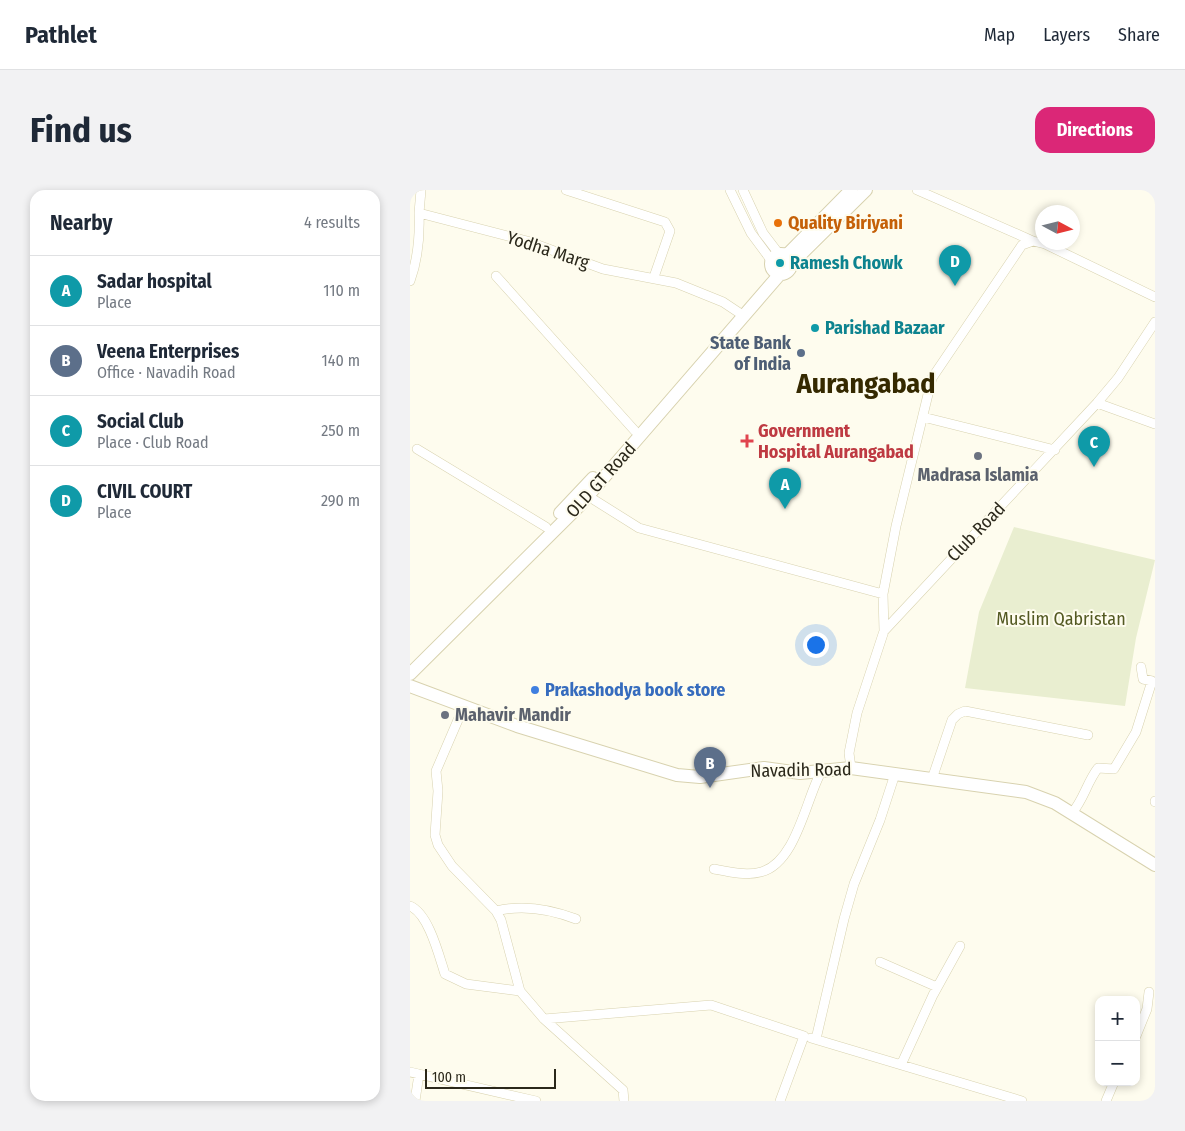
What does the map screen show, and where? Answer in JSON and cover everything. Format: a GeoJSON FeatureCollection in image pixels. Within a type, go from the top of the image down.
{"type":"FeatureCollection","features":[{"type":"Feature","properties":{"kind":"main road","name":"OLD GT Road"},"geometry":{"type":"LineString","coordinates":[[410,674],[588,496],[742,314],[780,263],[866,190]]}},
{"type":"Feature","properties":{"kind":"main road"},"geometry":{"type":"LineString","coordinates":[[780,263],[846,192]]}},
{"type":"Feature","properties":{"kind":"main road","name":"OLD GT Road"},"geometry":{"type":"LineString","coordinates":[[410,663],[546,527],[742,314]]}},
{"type":"Feature","properties":{"kind":"main road","name":"Navadih Road"},"geometry":{"type":"LineString","coordinates":[[410,686],[517,726],[677,775],[700,777],[764,768],[800,773],[852,768],[1026,792],[1055,803],[1155,865]]}},
{"type":"Feature","properties":{"kind":"street"},"geometry":{"type":"LineString","coordinates":[[410,281],[416,265],[420,230],[421,190]]}},
{"type":"Feature","properties":{"kind":"street"},"geometry":{"type":"LineString","coordinates":[[566,190],[666,222],[670,231],[654,278]]}},
{"type":"Feature","properties":{"kind":"street"},"geometry":{"type":"LineString","coordinates":[[730,190],[751,233],[780,263]]}},
{"type":"Feature","properties":{"kind":"street"},"geometry":{"type":"LineString","coordinates":[[743,190],[763,233],[780,263]]}},
{"type":"Feature","properties":{"kind":"street"},"geometry":{"type":"LineString","coordinates":[[917,190],[1033,241],[1045,244],[1155,297]]}},
{"type":"Feature","properties":{"kind":"street","name":"Yodha Marg"},"geometry":{"type":"LineString","coordinates":[[419,214],[527,241],[603,269],[654,278],[693,289],[723,302],[742,314]]}},
{"type":"Feature","properties":{"kind":"street"},"geometry":{"type":"LineString","coordinates":[[884,630],[883,594],[896,526],[932,378],[1022,245],[1033,241]]}},
{"type":"Feature","properties":{"kind":"street"},"geometry":{"type":"LineString","coordinates":[[496,276],[636,431]]}},
{"type":"Feature","properties":{"kind":"street","name":"Club Road"},"geometry":{"type":"LineString","coordinates":[[852,768],[849,753],[858,713],[884,630],[970,537],[1055,450],[1097,403],[1118,378],[1153,327]]}},
{"type":"Feature","properties":{"kind":"street"},"geometry":{"type":"LineString","coordinates":[[1097,403],[1155,424]]}},
{"type":"Feature","properties":{"kind":"street"},"geometry":{"type":"LineString","coordinates":[[922,417],[1055,450]]}},
{"type":"Feature","properties":{"kind":"street"},"geometry":{"type":"LineString","coordinates":[[417,449],[546,527]]}},
{"type":"Feature","properties":{"kind":"street"},"geometry":{"type":"LineString","coordinates":[[588,496],[639,528],[883,594]]}},
{"type":"Feature","properties":{"kind":"street"},"geometry":{"type":"LineString","coordinates":[[1072,813],[1079,805],[1091,777],[1098,768],[1114,769],[1136,732],[1152,681],[1143,679],[1141,667]]}},
{"type":"Feature","properties":{"kind":"street"},"geometry":{"type":"LineString","coordinates":[[464,706],[436,771],[438,791],[435,835],[438,845],[452,866],[496,911],[501,920],[520,991],[544,1019],[623,1090],[624,1101]]}},
{"type":"Feature","properties":{"kind":"street"},"geometry":{"type":"LineString","coordinates":[[932,779],[952,720],[958,714],[965,711],[1088,735]]}},
{"type":"Feature","properties":{"kind":"street"},"geometry":{"type":"LineString","coordinates":[[714,869],[750,873],[761,872],[771,867],[792,842],[821,772]]}},
{"type":"Feature","properties":{"kind":"street"},"geometry":{"type":"LineString","coordinates":[[816,1039],[854,884],[880,820],[895,774]]}},
{"type":"Feature","properties":{"kind":"street"},"geometry":{"type":"LineString","coordinates":[[410,906],[420,915],[437,945],[445,974],[454,980],[466,984],[520,991]]}},
{"type":"Feature","properties":{"kind":"street"},"geometry":{"type":"LineString","coordinates":[[496,911],[539,908],[576,918]]}},
{"type":"Feature","properties":{"kind":"street"},"geometry":{"type":"LineString","coordinates":[[901,1065],[937,987],[960,946]]}},
{"type":"Feature","properties":{"kind":"street"},"geometry":{"type":"LineString","coordinates":[[880,962],[937,987]]}},
{"type":"Feature","properties":{"kind":"street"},"geometry":{"type":"LineString","coordinates":[[1140,1026],[1147,1009],[1149,992]]}},
{"type":"Feature","properties":{"kind":"street"},"geometry":{"type":"LineString","coordinates":[[544,1019],[711,1005],[804,1036],[1022,1101]]}},
{"type":"Feature","properties":{"kind":"street"},"geometry":{"type":"LineString","coordinates":[[780,1101],[804,1036]]}},
{"type":"Feature","properties":{"kind":"street"},"geometry":{"type":"LineString","coordinates":[[414,1101],[415,1073],[536,1101]]}},
{"type":"Feature","properties":{"kind":"street"},"geometry":{"type":"LineString","coordinates":[[1106,1101],[1112,1086]]}},
{"type":"Feature","properties":{"kind":"green space","name":"Muslim Qabristan"},"geometry":{"type":"Polygon","coordinates":[[[1014,527],[1155,560],[1136,638],[1125,706],[965,688],[979,612],[1014,527]]]}},
{"type":"Feature","properties":{"kind":"place","name":"Quality Biriyani"},"geometry":{"type":"Point","coordinates":[778,223]}},
{"type":"Feature","properties":{"kind":"place","name":"Ramesh Chowk"},"geometry":{"type":"Point","coordinates":[780,263]}},
{"type":"Feature","properties":{"kind":"place","name":"CIVIL COURT"},"geometry":{"type":"Point","coordinates":[955,286]}},
{"type":"Feature","properties":{"kind":"place","name":"Parishad Bazaar"},"geometry":{"type":"Point","coordinates":[815,328]}},
{"type":"Feature","properties":{"kind":"place","name":"State Bank of India"},"geometry":{"type":"Point","coordinates":[801,353]}},
{"type":"Feature","properties":{"kind":"place","name":"Government Hospital Aurangabad"},"geometry":{"type":"Point","coordinates":[747,441]}},
{"type":"Feature","properties":{"kind":"place","name":"Madrasa Islamia"},"geometry":{"type":"Point","coordinates":[978,456]}},
{"type":"Feature","properties":{"kind":"place","name":"Social Club"},"geometry":{"type":"Point","coordinates":[1094,467]}},
{"type":"Feature","properties":{"kind":"place","name":"Sadar hospital"},"geometry":{"type":"Point","coordinates":[785,509]}},
{"type":"Feature","properties":{"kind":"place","name":"Prakashodya book store"},"geometry":{"type":"Point","coordinates":[535,690]}},
{"type":"Feature","properties":{"kind":"place","name":"Mahavir Mandir"},"geometry":{"type":"Point","coordinates":[445,715]}},
{"type":"Feature","properties":{"kind":"place","name":"Veena Enterprises"},"geometry":{"type":"Point","coordinates":[710,788]}},
{"type":"Feature","properties":{"kind":"district","name":"Aurangabad"},"geometry":{"type":"Point","coordinates":[866,383]}}]}
